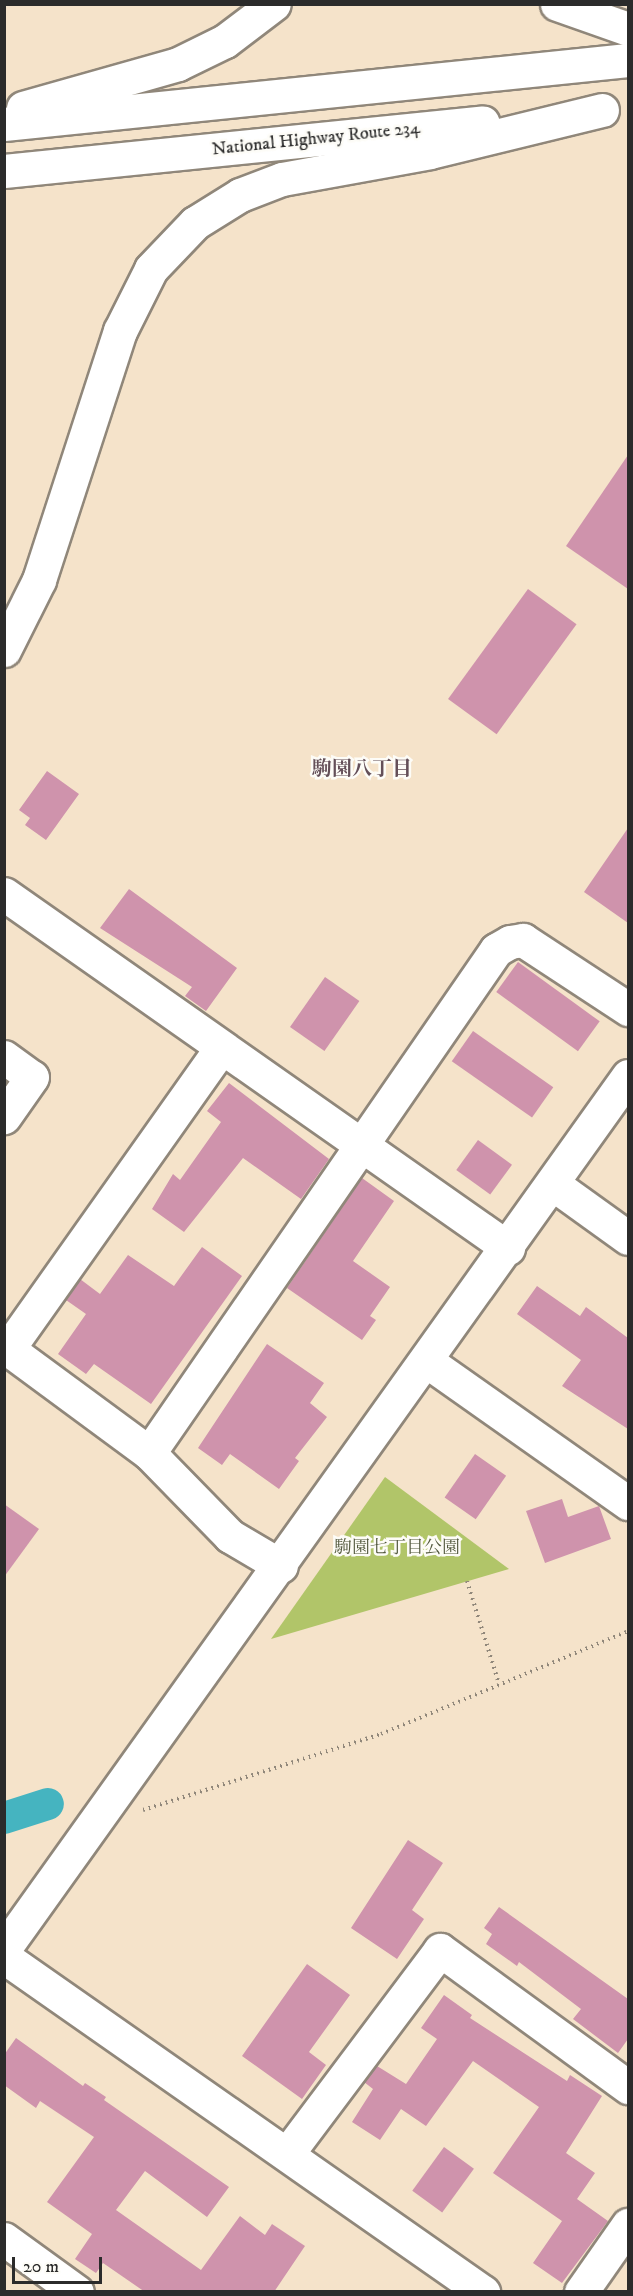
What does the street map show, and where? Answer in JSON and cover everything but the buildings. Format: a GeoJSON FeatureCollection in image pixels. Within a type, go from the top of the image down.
{"type":"FeatureCollection","features":[{"type":"Feature","properties":{"kind":"main road"},"geometry":{"type":"LineString","coordinates":[[4,115],[71,92],[178,64],[225,41],[274,4]]}},
{"type":"Feature","properties":{"kind":"main road"},"geometry":{"type":"LineString","coordinates":[[556,4],[628,29]]}},
{"type":"Feature","properties":{"kind":"main road"},"geometry":{"type":"LineString","coordinates":[[4,124],[628,60]]}},
{"type":"Feature","properties":{"kind":"main road"},"geometry":{"type":"LineString","coordinates":[[4,650],[39,580],[120,331],[152,268],[195,223],[240,195],[282,178],[430,152],[615,108]]}},
{"type":"Feature","properties":{"kind":"main road","name":"National Highway Route 234"},"geometry":{"type":"LineString","coordinates":[[4,171],[615,108]]}},
{"type":"Feature","properties":{"kind":"main road"},"geometry":{"type":"LineString","coordinates":[[4,894],[360,1148],[507,1248]]}},
{"type":"Feature","properties":{"kind":"main road"},"geometry":{"type":"LineString","coordinates":[[148,1453],[496,950],[510,942],[523,940],[628,1008]]}},
{"type":"Feature","properties":{"kind":"main road"},"geometry":{"type":"LineString","coordinates":[[221,1048],[9,1349],[148,1453],[230,1536],[281,1566]]}},
{"type":"Feature","properties":{"kind":"main road"},"geometry":{"type":"LineString","coordinates":[[4,1057],[32,1077],[4,1117]]}},
{"type":"Feature","properties":{"kind":"main road"},"geometry":{"type":"LineString","coordinates":[[4,1949],[428,1362],[628,1076]]}},
{"type":"Feature","properties":{"kind":"main road"},"geometry":{"type":"LineString","coordinates":[[553,1184],[628,1238]]}},
{"type":"Feature","properties":{"kind":"main road"},"geometry":{"type":"LineString","coordinates":[[428,1362],[628,1503]]}},
{"type":"Feature","properties":{"kind":"main road"},"geometry":{"type":"LineString","coordinates":[[288,2154],[440,1950],[628,2087]]}},
{"type":"Feature","properties":{"kind":"main road"},"geometry":{"type":"LineString","coordinates":[[4,1957],[483,2292]]}},
{"type":"Feature","properties":{"kind":"main road"},"geometry":{"type":"LineString","coordinates":[[581,2292],[628,2225]]}},
{"type":"Feature","properties":{"kind":"main road"},"geometry":{"type":"LineString","coordinates":[[4,2239],[77,2292]]}},
{"type":"Feature","properties":{"kind":"path"},"geometry":{"type":"LineString","coordinates":[[467,1581],[499,1684]]}},
{"type":"Feature","properties":{"kind":"path"},"geometry":{"type":"LineString","coordinates":[[141,1810],[381,1734],[628,1630]]}},
{"type":"Feature","properties":{"kind":"green space","name":"駒園七丁目公園"},"geometry":{"type":"Polygon","coordinates":[[[385,1477],[509,1569],[271,1639],[385,1477]]]}},
{"type":"Feature","properties":{"kind":"waterway"},"geometry":{"type":"LineString","coordinates":[[4,1818],[48,1804]]}},
{"type":"Feature","properties":{"kind":"district","name":"駒園八丁目"},"geometry":{"type":"Point","coordinates":[362,769]}}]}
